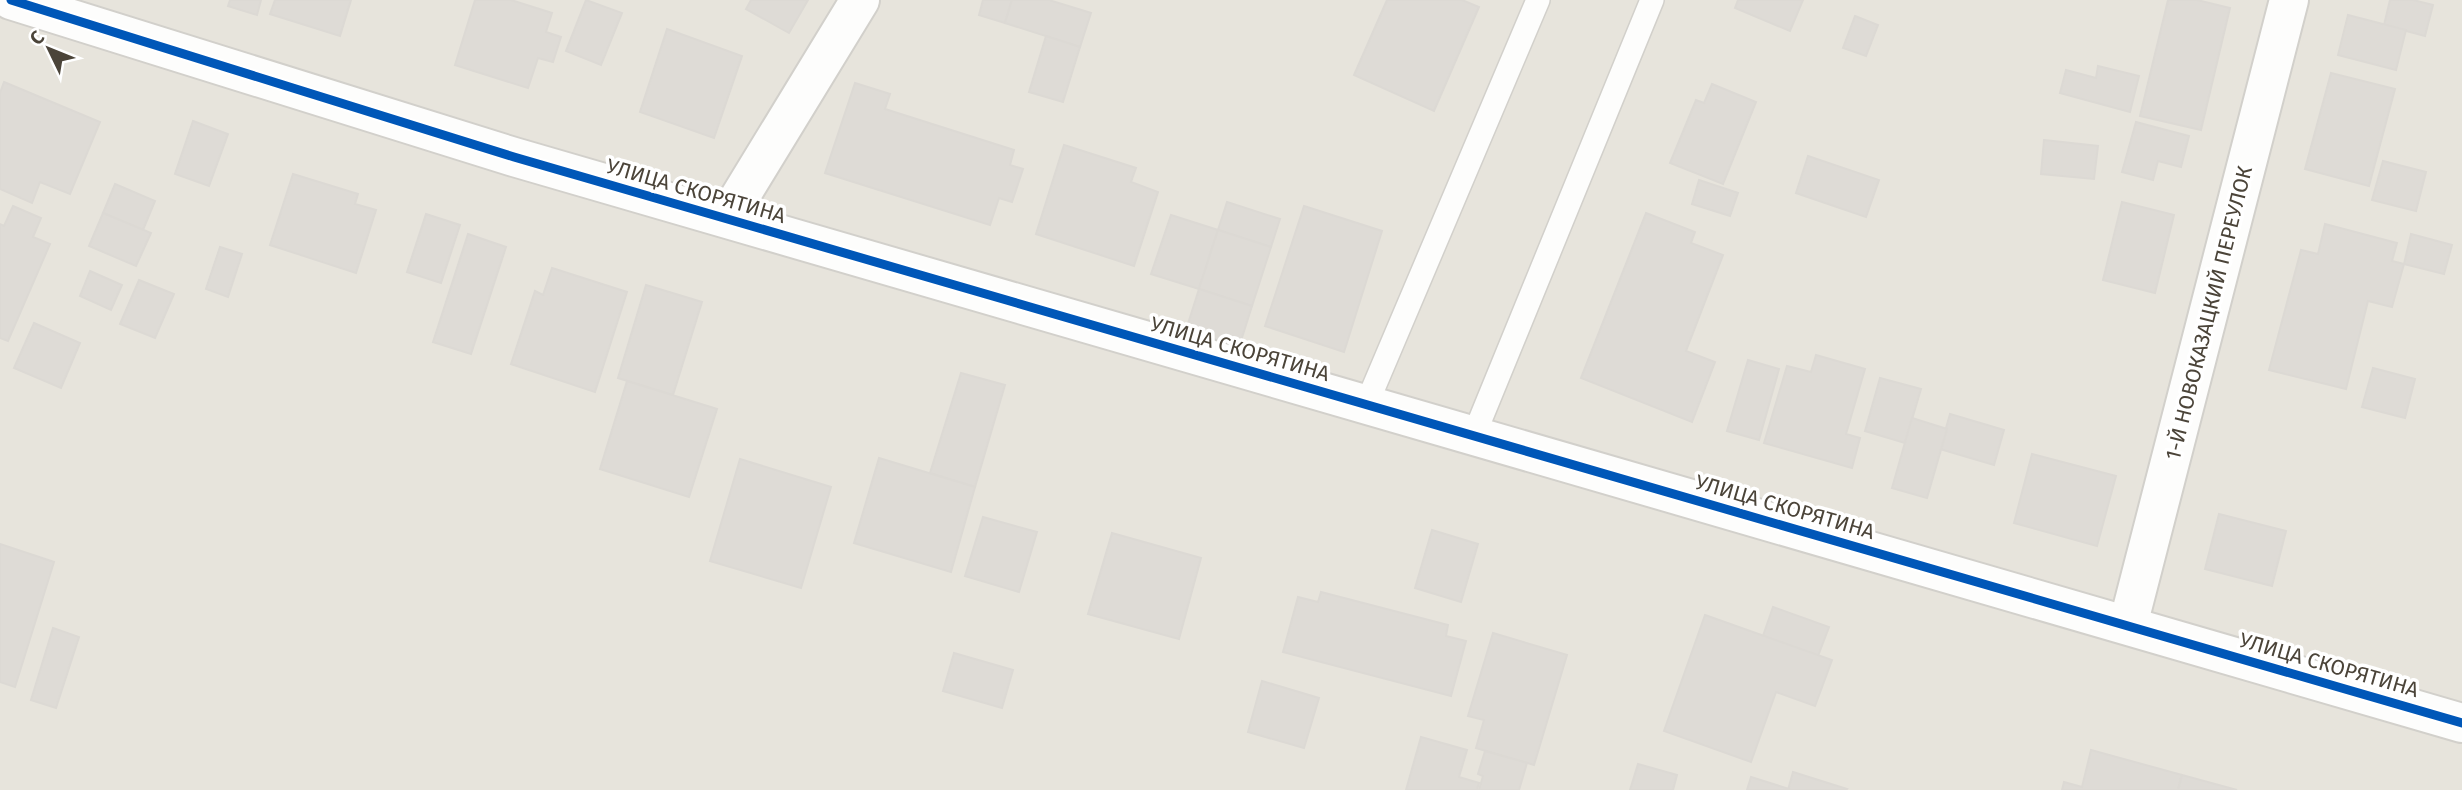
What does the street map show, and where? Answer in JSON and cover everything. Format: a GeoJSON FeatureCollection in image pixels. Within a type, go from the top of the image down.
{"type":"FeatureCollection","features":[{"type":"Feature","properties":{"kind":"street","name":"УЛИЦА СКОРЯТИНА"},"geometry":{"type":"LineString","coordinates":[[11,0],[514,157],[2462,723]]}},
{"type":"Feature","properties":{"kind":"street"},"geometry":{"type":"LineString","coordinates":[[727,218],[860,0]]}},
{"type":"Feature","properties":{"kind":"street","name":"1-Й НОВОКАЗАЦКИЙ ПЕРЕУЛОК"},"geometry":{"type":"LineString","coordinates":[[2128,625],[2289,0]]}},
{"type":"Feature","properties":{"kind":"lane"},"geometry":{"type":"LineString","coordinates":[[1367,404],[1538,0]]}},
{"type":"Feature","properties":{"kind":"lane"},"geometry":{"type":"LineString","coordinates":[[1474,435],[1652,0]]}},
{"type":"Feature","properties":{"kind":"shaded area"},"geometry":{"type":"Polygon","coordinates":[[[0,0],[2462,0],[2462,790],[0,790],[0,0]]]}},
{"type":"Feature","properties":{"kind":"building"},"geometry":{"type":"Polygon","coordinates":[[[230,0],[261,0],[257,15],[228,6],[230,0]]]}},
{"type":"Feature","properties":{"kind":"building"},"geometry":{"type":"Polygon","coordinates":[[[275,0],[351,0],[340,36],[270,14],[275,0]]]}},
{"type":"Feature","properties":{"kind":"building"},"geometry":{"type":"Polygon","coordinates":[[[475,0],[511,0],[552,13],[546,32],[561,37],[553,62],[538,58],[528,88],[455,65],[475,0]]]}},
{"type":"Feature","properties":{"kind":"building"},"geometry":{"type":"Polygon","coordinates":[[[586,0],[622,13],[601,65],[566,51],[586,0]]]}},
{"type":"Feature","properties":{"kind":"building"},"geometry":{"type":"Polygon","coordinates":[[[751,0],[808,0],[789,33],[746,9],[751,0]]]}},
{"type":"Feature","properties":{"kind":"building"},"geometry":{"type":"Polygon","coordinates":[[[983,0],[1012,0],[1005,23],[979,15],[983,0]]]}},
{"type":"Feature","properties":{"kind":"building"},"geometry":{"type":"Polygon","coordinates":[[[1012,0],[1049,0],[1091,13],[1080,47],[1005,23],[1012,0]]]}},
{"type":"Feature","properties":{"kind":"building"},"geometry":{"type":"Polygon","coordinates":[[[1387,0],[1462,0],[1479,7],[1434,111],[1354,75],[1387,0]]]}},
{"type":"Feature","properties":{"kind":"building"},"geometry":{"type":"Polygon","coordinates":[[[1738,0],[1803,0],[1790,31],[1735,8],[1738,0]]]}},
{"type":"Feature","properties":{"kind":"building"},"geometry":{"type":"Polygon","coordinates":[[[2168,0],[2197,0],[2230,8],[2201,130],[2140,116],[2168,0]]]}},
{"type":"Feature","properties":{"kind":"building"},"geometry":{"type":"Polygon","coordinates":[[[2390,0],[2413,0],[2433,5],[2425,36],[2384,25],[2390,0]]]}},
{"type":"Feature","properties":{"kind":"building"},"geometry":{"type":"Polygon","coordinates":[[[2348,15],[2406,30],[2396,70],[2338,55],[2348,15]]]}},
{"type":"Feature","properties":{"kind":"building"},"geometry":{"type":"Polygon","coordinates":[[[1855,16],[1878,25],[1866,56],[1843,48],[1855,16]]]}},
{"type":"Feature","properties":{"kind":"building"},"geometry":{"type":"Polygon","coordinates":[[[667,29],[742,56],[714,138],[640,112],[667,29]]]}},
{"type":"Feature","properties":{"kind":"building"},"geometry":{"type":"Polygon","coordinates":[[[1046,36],[1080,47],[1063,102],[1029,92],[1046,36]]]}},
{"type":"Feature","properties":{"kind":"building"},"geometry":{"type":"Polygon","coordinates":[[[2098,66],[2139,76],[2130,112],[2060,93],[2066,70],[2096,78],[2098,66]]]}},
{"type":"Feature","properties":{"kind":"building"},"geometry":{"type":"Polygon","coordinates":[[[2331,73],[2395,89],[2369,186],[2305,169],[2331,73]]]}},
{"type":"Feature","properties":{"kind":"building"},"geometry":{"type":"Polygon","coordinates":[[[4,82],[100,122],[70,194],[40,182],[32,203],[0,189],[0,93],[4,82]]]}},
{"type":"Feature","properties":{"kind":"building"},"geometry":{"type":"Polygon","coordinates":[[[855,83],[890,94],[885,109],[1014,150],[1010,165],[1023,169],[1012,202],[999,198],[990,225],[825,173],[855,83]]]}},
{"type":"Feature","properties":{"kind":"building"},"geometry":{"type":"Polygon","coordinates":[[[1712,84],[1756,102],[1723,184],[1670,163],[1696,100],[1704,103],[1712,84]]]}},
{"type":"Feature","properties":{"kind":"building"},"geometry":{"type":"Polygon","coordinates":[[[193,121],[228,134],[209,186],[175,174],[193,121]]]}},
{"type":"Feature","properties":{"kind":"building"},"geometry":{"type":"Polygon","coordinates":[[[2136,122],[2189,136],[2181,167],[2158,161],[2153,180],[2122,172],[2136,122]]]}},
{"type":"Feature","properties":{"kind":"building"},"geometry":{"type":"Polygon","coordinates":[[[2044,140],[2098,146],[2094,179],[2041,174],[2044,140]]]}},
{"type":"Feature","properties":{"kind":"building"},"geometry":{"type":"Polygon","coordinates":[[[1064,145],[1136,168],[1131,182],[1158,192],[1134,266],[1036,234],[1064,145]]]}},
{"type":"Feature","properties":{"kind":"building"},"geometry":{"type":"Polygon","coordinates":[[[1808,156],[1879,180],[1866,217],[1796,193],[1808,156]]]}},
{"type":"Feature","properties":{"kind":"building"},"geometry":{"type":"Polygon","coordinates":[[[2383,161],[2426,172],[2416,211],[2372,200],[2383,161]]]}},
{"type":"Feature","properties":{"kind":"building"},"geometry":{"type":"Polygon","coordinates":[[[293,174],[358,194],[355,204],[376,210],[356,273],[270,245],[293,174]]]}},
{"type":"Feature","properties":{"kind":"building"},"geometry":{"type":"Polygon","coordinates":[[[1699,180],[1738,193],[1730,216],[1692,204],[1699,180]]]}},
{"type":"Feature","properties":{"kind":"building"},"geometry":{"type":"Polygon","coordinates":[[[115,184],[155,201],[143,230],[103,213],[115,184]]]}},
{"type":"Feature","properties":{"kind":"building"},"geometry":{"type":"Polygon","coordinates":[[[1227,202],[1280,219],[1271,247],[1218,230],[1227,202]]]}},
{"type":"Feature","properties":{"kind":"building"},"geometry":{"type":"Polygon","coordinates":[[[2122,202],[2174,215],[2155,293],[2103,280],[2122,202]]]}},
{"type":"Feature","properties":{"kind":"building"},"geometry":{"type":"Polygon","coordinates":[[[13,206],[41,218],[33,237],[50,244],[8,341],[0,338],[0,224],[4,226],[13,206]]]}},
{"type":"Feature","properties":{"kind":"building"},"geometry":{"type":"Polygon","coordinates":[[[1304,206],[1382,231],[1344,352],[1265,326],[1304,206]]]}},
{"type":"Feature","properties":{"kind":"building"},"geometry":{"type":"Polygon","coordinates":[[[103,213],[151,233],[136,266],[89,246],[103,213]]]}},
{"type":"Feature","properties":{"kind":"building"},"geometry":{"type":"Polygon","coordinates":[[[1646,213],[1695,232],[1691,243],[1723,255],[1686,351],[1715,362],[1692,422],[1581,378],[1646,213]]]}},
{"type":"Feature","properties":{"kind":"building"},"geometry":{"type":"Polygon","coordinates":[[[426,214],[460,225],[441,283],[407,272],[426,214]]]}},
{"type":"Feature","properties":{"kind":"building"},"geometry":{"type":"Polygon","coordinates":[[[1171,215],[1218,230],[1199,289],[1151,274],[1171,215]]]}},
{"type":"Feature","properties":{"kind":"building"},"geometry":{"type":"Polygon","coordinates":[[[2325,224],[2397,243],[2392,261],[2404,264],[2392,307],[2368,301],[2346,389],[2269,370],[2301,250],[2318,254],[2325,224]]]}},
{"type":"Feature","properties":{"kind":"building"},"geometry":{"type":"Polygon","coordinates":[[[1218,230],[1271,247],[1252,306],[1199,289],[1218,230]]]}},
{"type":"Feature","properties":{"kind":"building"},"geometry":{"type":"Polygon","coordinates":[[[468,234],[506,247],[471,354],[433,342],[468,234]]]}},
{"type":"Feature","properties":{"kind":"building"},"geometry":{"type":"Polygon","coordinates":[[[2411,234],[2452,245],[2444,274],[2404,264],[2411,234]]]}},
{"type":"Feature","properties":{"kind":"building"},"geometry":{"type":"Polygon","coordinates":[[[220,247],[242,254],[228,297],[206,289],[220,247]]]}},
{"type":"Feature","properties":{"kind":"building"},"geometry":{"type":"Polygon","coordinates":[[[552,268],[627,292],[595,392],[511,364],[535,291],[543,295],[552,268]]]}},
{"type":"Feature","properties":{"kind":"building"},"geometry":{"type":"Polygon","coordinates":[[[90,271],[122,285],[111,310],[80,296],[90,271]]]}},
{"type":"Feature","properties":{"kind":"building"},"geometry":{"type":"Polygon","coordinates":[[[139,280],[174,294],[155,338],[120,324],[139,280]]]}},
{"type":"Feature","properties":{"kind":"building"},"geometry":{"type":"Polygon","coordinates":[[[646,285],[702,302],[673,395],[618,378],[646,285]]]}},
{"type":"Feature","properties":{"kind":"building"},"geometry":{"type":"Polygon","coordinates":[[[1199,289],[1252,306],[1239,347],[1186,330],[1199,289]]]}},
{"type":"Feature","properties":{"kind":"building"},"geometry":{"type":"Polygon","coordinates":[[[34,323],[80,343],[61,388],[14,368],[34,323]]]}},
{"type":"Feature","properties":{"kind":"building"},"geometry":{"type":"Polygon","coordinates":[[[1816,355],[1865,369],[1846,434],[1860,438],[1852,468],[1764,443],[1787,366],[1811,372],[1816,355]]]}},
{"type":"Feature","properties":{"kind":"building"},"geometry":{"type":"Polygon","coordinates":[[[1748,360],[1779,369],[1759,440],[1727,431],[1748,360]]]}},
{"type":"Feature","properties":{"kind":"building"},"geometry":{"type":"Polygon","coordinates":[[[2373,368],[2415,379],[2405,418],[2362,407],[2373,368]]]}},
{"type":"Feature","properties":{"kind":"building"},"geometry":{"type":"Polygon","coordinates":[[[961,373],[1005,385],[975,487],[930,473],[961,373]]]}},
{"type":"Feature","properties":{"kind":"building"},"geometry":{"type":"Polygon","coordinates":[[[1880,378],[1921,389],[1905,443],[1865,431],[1880,378]]]}},
{"type":"Feature","properties":{"kind":"building"},"geometry":{"type":"Polygon","coordinates":[[[627,381],[717,409],[689,497],[600,469],[627,381]]]}},
{"type":"Feature","properties":{"kind":"building"},"geometry":{"type":"Polygon","coordinates":[[[1950,414],[2004,430],[1994,465],[1940,449],[1950,414]]]}},
{"type":"Feature","properties":{"kind":"building"},"geometry":{"type":"Polygon","coordinates":[[[1912,418],[1947,429],[1927,498],[1892,488],[1912,418]]]}},
{"type":"Feature","properties":{"kind":"building"},"geometry":{"type":"Polygon","coordinates":[[[2032,454],[2116,476],[2097,546],[2014,523],[2032,454]]]}},
{"type":"Feature","properties":{"kind":"building"},"geometry":{"type":"Polygon","coordinates":[[[879,458],[975,487],[951,572],[854,543],[879,458]]]}},
{"type":"Feature","properties":{"kind":"building"},"geometry":{"type":"Polygon","coordinates":[[[740,459],[831,487],[801,588],[710,561],[740,459]]]}},
{"type":"Feature","properties":{"kind":"building"},"geometry":{"type":"Polygon","coordinates":[[[2219,514],[2286,531],[2272,586],[2205,569],[2219,514]]]}},
{"type":"Feature","properties":{"kind":"building"},"geometry":{"type":"Polygon","coordinates":[[[983,517],[1037,532],[1019,592],[965,576],[983,517]]]}},
{"type":"Feature","properties":{"kind":"building"},"geometry":{"type":"Polygon","coordinates":[[[1432,530],[1478,544],[1461,602],[1415,588],[1432,530]]]}},
{"type":"Feature","properties":{"kind":"building"},"geometry":{"type":"Polygon","coordinates":[[[1112,533],[1201,558],[1179,639],[1088,614],[1112,533]]]}},
{"type":"Feature","properties":{"kind":"building"},"geometry":{"type":"Polygon","coordinates":[[[0,544],[54,562],[15,687],[0,682],[0,544]]]}},
{"type":"Feature","properties":{"kind":"building"},"geometry":{"type":"Polygon","coordinates":[[[1321,592],[1448,625],[1446,636],[1466,641],[1451,696],[1283,652],[1298,597],[1318,602],[1321,592]]]}},
{"type":"Feature","properties":{"kind":"building"},"geometry":{"type":"Polygon","coordinates":[[[1773,607],[1829,627],[1818,656],[1763,636],[1773,607]]]}},
{"type":"Feature","properties":{"kind":"building"},"geometry":{"type":"Polygon","coordinates":[[[1705,615],[1832,660],[1815,706],[1776,692],[1751,762],[1664,731],[1705,615]]]}},
{"type":"Feature","properties":{"kind":"building"},"geometry":{"type":"Polygon","coordinates":[[[53,628],[79,637],[56,708],[31,700],[53,628]]]}},
{"type":"Feature","properties":{"kind":"building"},"geometry":{"type":"Polygon","coordinates":[[[1493,633],[1567,655],[1534,765],[1476,748],[1484,720],[1468,716],[1493,633]]]}},
{"type":"Feature","properties":{"kind":"building"},"geometry":{"type":"Polygon","coordinates":[[[954,653],[1013,670],[1002,708],[943,691],[954,653]]]}},
{"type":"Feature","properties":{"kind":"building"},"geometry":{"type":"Polygon","coordinates":[[[1262,681],[1319,698],[1304,748],[1248,732],[1262,681]]]}},
{"type":"Feature","properties":{"kind":"building"},"geometry":{"type":"Polygon","coordinates":[[[1421,737],[1467,750],[1459,777],[1479,783],[1477,790],[1406,790],[1421,737]]]}},
{"type":"Feature","properties":{"kind":"building"},"geometry":{"type":"Polygon","coordinates":[[[2091,750],[2182,775],[2178,790],[2062,790],[2064,782],[2082,787],[2091,750]]]}},
{"type":"Feature","properties":{"kind":"building"},"geometry":{"type":"Polygon","coordinates":[[[1485,751],[1527,763],[1519,790],[1479,790],[1483,776],[1478,774],[1485,751]]]}},
{"type":"Feature","properties":{"kind":"building"},"geometry":{"type":"Polygon","coordinates":[[[1638,764],[1677,775],[1673,790],[1630,790],[1638,764]]]}},
{"type":"Feature","properties":{"kind":"building"},"geometry":{"type":"Polygon","coordinates":[[[1793,772],[1847,789],[1788,790],[1793,772]]]}},
{"type":"Feature","properties":{"kind":"building"},"geometry":{"type":"Polygon","coordinates":[[[2182,775],[2237,790],[2178,790],[2182,775]]]}},
{"type":"Feature","properties":{"kind":"building"},"geometry":{"type":"Polygon","coordinates":[[[1751,777],[1789,789],[1747,790],[1751,777]]]}},
{"type":"Feature","properties":{"kind":"cycle path"},"geometry":{"type":"LineString","coordinates":[[11,0],[514,157],[2462,723]]}}]}
